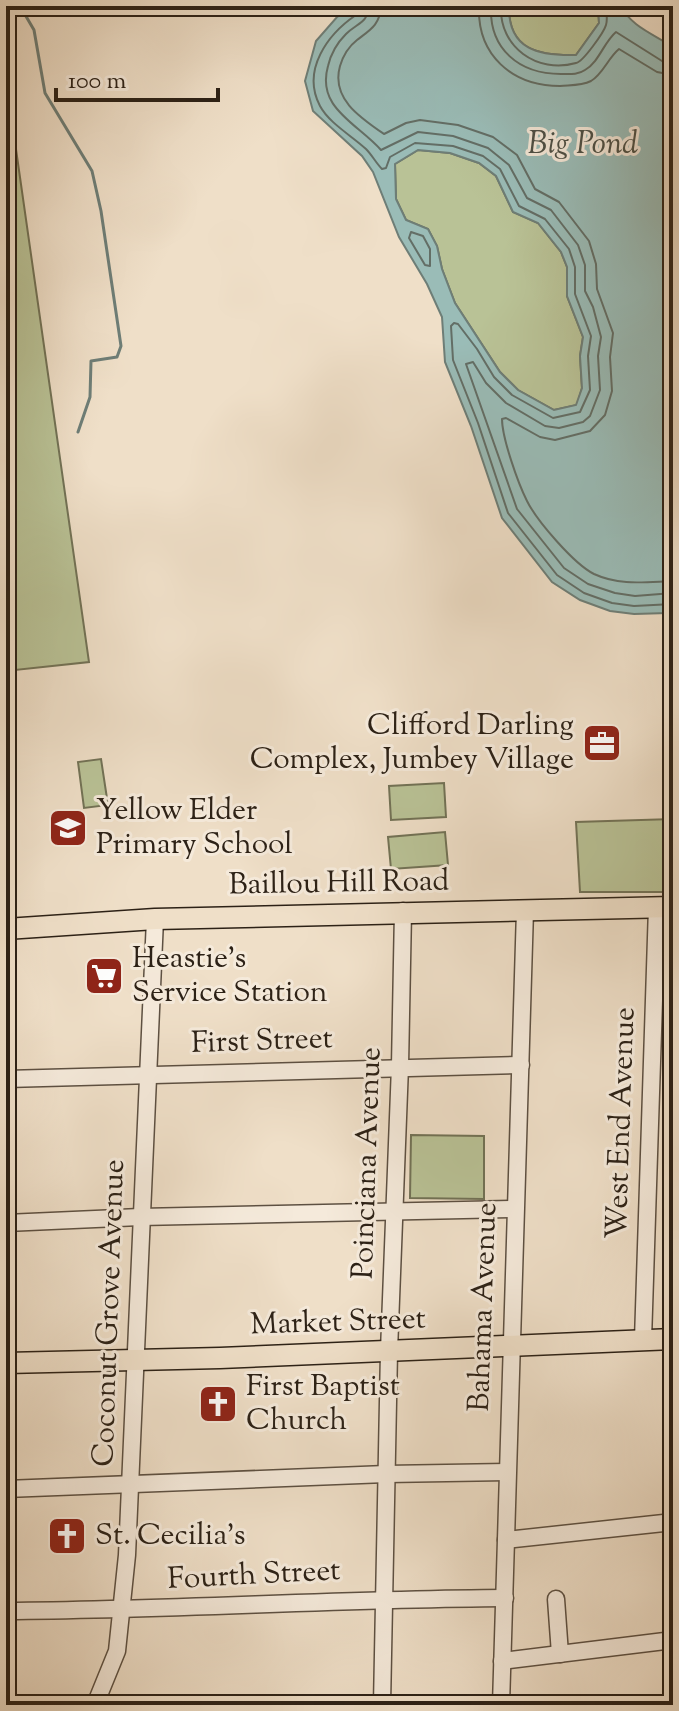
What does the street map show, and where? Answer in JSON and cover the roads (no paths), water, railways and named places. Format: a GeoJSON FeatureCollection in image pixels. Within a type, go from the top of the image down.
{"type":"FeatureCollection","features":[{"type":"Feature","properties":{"kind":"main road","name":"Baillou Hill Road"},"geometry":{"type":"LineString","coordinates":[[6,929],[155,919],[665,907]]}},
{"type":"Feature","properties":{"kind":"main road","name":"Market Street"},"geometry":{"type":"LineString","coordinates":[[6,1363],[673,1339]]}},
{"type":"Feature","properties":{"kind":"street","name":"West End Avenue"},"geometry":{"type":"LineString","coordinates":[[643,1340],[665,907]]}},
{"type":"Feature","properties":{"kind":"street","name":"Bahama Avenue"},"geometry":{"type":"LineString","coordinates":[[501,1705],[525,910]]}},
{"type":"Feature","properties":{"kind":"street","name":"Poinciana Avenue"},"geometry":{"type":"LineString","coordinates":[[382,1705],[403,911]]}},
{"type":"Feature","properties":{"kind":"street","name":"Coconut Grove Avenue"},"geometry":{"type":"LineString","coordinates":[[95,1705],[117,1651],[123,1610],[132,1484],[134,1359],[155,919]]}},
{"type":"Feature","properties":{"kind":"street","name":"First Street"},"geometry":{"type":"LineString","coordinates":[[6,1079],[521,1065]]}},
{"type":"Feature","properties":{"kind":"street"},"geometry":{"type":"LineString","coordinates":[[6,1223],[515,1209]]}},
{"type":"Feature","properties":{"kind":"street"},"geometry":{"type":"LineString","coordinates":[[6,1489],[507,1472]]}},
{"type":"Feature","properties":{"kind":"street"},"geometry":{"type":"LineString","coordinates":[[506,1540],[673,1522]]}},
{"type":"Feature","properties":{"kind":"street","name":"Fourth Street"},"geometry":{"type":"LineString","coordinates":[[6,1611],[505,1598]]}},
{"type":"Feature","properties":{"kind":"street"},"geometry":{"type":"LineString","coordinates":[[556,1599],[560,1654]]}},
{"type":"Feature","properties":{"kind":"street"},"geometry":{"type":"LineString","coordinates":[[502,1661],[673,1640]]}},
{"type":"Feature","properties":{"kind":"water","name":"Big Pond"},"geometry":{"type":"Polygon","coordinates":[[[356,6],[509,6],[514,32],[528,47],[550,54],[576,55],[599,23],[598,6],[622,6],[630,19],[673,47],[673,610],[668,613],[610,611],[580,600],[552,582],[502,518],[471,426],[445,362],[442,317],[427,284],[399,237],[373,172],[362,156],[313,111],[305,81],[316,41],[337,17],[356,6]],[[418,150],[395,164],[396,199],[406,220],[428,229],[437,246],[455,303],[500,372],[518,390],[554,410],[576,405],[582,388],[580,356],[583,337],[567,296],[567,267],[561,252],[538,223],[513,212],[496,176],[479,163],[450,153],[418,150]]]}},
{"type":"Feature","properties":{"kind":"waterway"},"geometry":{"type":"LineString","coordinates":[[20,6],[34,30],[45,93],[92,171],[121,346],[117,357],[91,361],[90,397],[78,432]]}},
{"type":"Feature","properties":{"kind":"place","name":"Clifford Darling Complex, Jumbey Village"},"geometry":{"type":"Point","coordinates":[602,743]}},
{"type":"Feature","properties":{"kind":"place","name":"Yellow Elder Primary School"},"geometry":{"type":"Point","coordinates":[68,828]}},
{"type":"Feature","properties":{"kind":"place","name":"Heastie's Service Station"},"geometry":{"type":"Point","coordinates":[104,976]}},
{"type":"Feature","properties":{"kind":"place","name":"First Baptist Church"},"geometry":{"type":"Point","coordinates":[218,1404]}},
{"type":"Feature","properties":{"kind":"place","name":"St. Cecilia's"},"geometry":{"type":"Point","coordinates":[67,1536]}}]}
